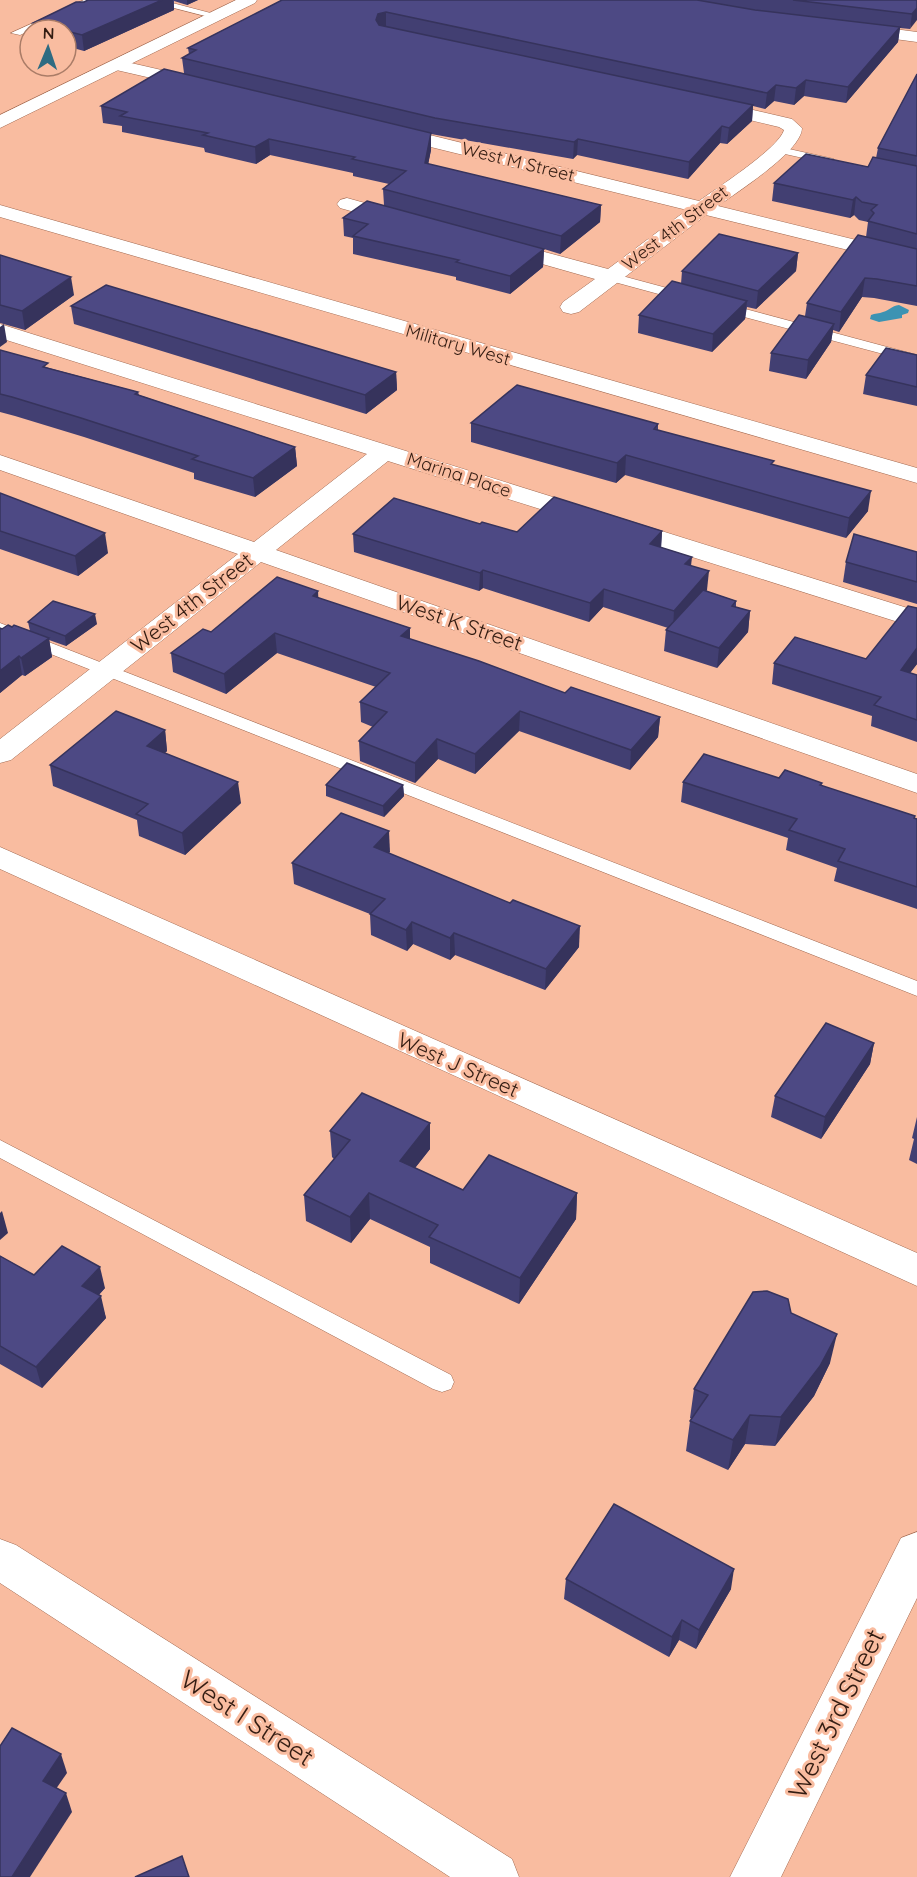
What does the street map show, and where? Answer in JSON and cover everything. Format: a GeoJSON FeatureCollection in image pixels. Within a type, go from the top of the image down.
{"type":"FeatureCollection","features":[{"type":"Feature","properties":{"kind":"street"},"geometry":{"type":"LineString","coordinates":[[0,122],[249,0]]}},
{"type":"Feature","properties":{"kind":"street"},"geometry":{"type":"LineString","coordinates":[[835,27],[913,31]]}},
{"type":"Feature","properties":{"kind":"street"},"geometry":{"type":"LineString","coordinates":[[118,65],[222,90]]}},
{"type":"Feature","properties":{"kind":"street"},"geometry":{"type":"LineString","coordinates":[[690,100],[785,123],[793,128],[793,134],[780,150]]}},
{"type":"Feature","properties":{"kind":"street","name":"West M Street"},"geometry":{"type":"LineString","coordinates":[[371,126],[917,261]]}},
{"type":"Feature","properties":{"kind":"street","name":"West 4th Street"},"geometry":{"type":"LineString","coordinates":[[571,307],[780,150]]}},
{"type":"Feature","properties":{"kind":"street"},"geometry":{"type":"LineString","coordinates":[[347,204],[416,223]]}},
{"type":"Feature","properties":{"kind":"street","name":"Military West"},"geometry":{"type":"LineString","coordinates":[[0,212],[917,476]]}},
{"type":"Feature","properties":{"kind":"street"},"geometry":{"type":"LineString","coordinates":[[485,242],[611,277]]}},
{"type":"Feature","properties":{"kind":"street","name":"Marina Place"},"geometry":{"type":"LineString","coordinates":[[0,331],[917,620]]}},
{"type":"Feature","properties":{"kind":"street","name":"West 4th Street"},"geometry":{"type":"LineString","coordinates":[[0,754],[385,452]]}},
{"type":"Feature","properties":{"kind":"street","name":"West K Street"},"geometry":{"type":"LineString","coordinates":[[0,462],[917,784]]}},
{"type":"Feature","properties":{"kind":"street","name":"West J Street"},"geometry":{"type":"LineString","coordinates":[[0,857],[917,1270]]}},
{"type":"Feature","properties":{"kind":"street","name":"West 3rd Street"},"geometry":{"type":"LineString","coordinates":[[755,1877],[917,1551]]}},
{"type":"Feature","properties":{"kind":"street","name":"West I Street"},"geometry":{"type":"LineString","coordinates":[[0,1559],[494,1877]]}},
{"type":"Feature","properties":{"kind":"lane"},"geometry":{"type":"LineString","coordinates":[[15,33],[92,0]]}},
{"type":"Feature","properties":{"kind":"lane"},"geometry":{"type":"LineString","coordinates":[[148,0],[217,16]]}},
{"type":"Feature","properties":{"kind":"lane"},"geometry":{"type":"LineString","coordinates":[[780,150],[837,162]]}},
{"type":"Feature","properties":{"kind":"lane"},"geometry":{"type":"LineString","coordinates":[[611,277],[917,359]]}},
{"type":"Feature","properties":{"kind":"lane"},"geometry":{"type":"LineString","coordinates":[[0,628],[917,989]]}},
{"type":"Feature","properties":{"kind":"lane"},"geometry":{"type":"LineString","coordinates":[[0,1148],[442,1382]]}},
{"type":"Feature","properties":{"kind":"water"},"geometry":{"type":"Polygon","coordinates":[[[899,305],[909,310],[908,313],[902,315],[902,318],[879,322],[870,319],[871,315],[882,313],[899,305]]]}},
{"type":"Feature","properties":{"kind":"building"},"geometry":{"type":"Polygon","coordinates":[[[88,0],[162,0],[82,35],[78,34],[78,18],[43,18],[76,2],[88,0]]]}},
{"type":"Feature","properties":{"kind":"building"},"geometry":{"type":"Polygon","coordinates":[[[282,0],[697,0],[755,10],[900,27],[848,87],[806,80],[796,88],[776,85],[767,93],[386,12],[378,14],[376,20],[379,25],[753,105],[729,128],[722,126],[689,162],[578,139],[574,142],[435,118],[182,58],[196,50],[188,48],[282,0]]]}},
{"type":"Feature","properties":{"kind":"building"},"geometry":{"type":"Polygon","coordinates":[[[793,0],[917,0],[917,8],[912,14],[793,0]]]}},
{"type":"Feature","properties":{"kind":"building"},"geometry":{"type":"Polygon","coordinates":[[[164,69],[431,133],[425,163],[601,205],[561,236],[383,189],[406,171],[352,159],[355,157],[269,139],[255,147],[203,135],[208,133],[120,116],[127,112],[101,106],[164,69]]]}},
{"type":"Feature","properties":{"kind":"building"},"geometry":{"type":"Polygon","coordinates":[[[917,74],[917,156],[878,148],[917,74]]]}},
{"type":"Feature","properties":{"kind":"building"},"geometry":{"type":"Polygon","coordinates":[[[806,154],[868,167],[873,157],[917,166],[917,234],[868,221],[874,213],[871,210],[877,205],[862,202],[856,197],[853,200],[774,183],[806,154]]]}},
{"type":"Feature","properties":{"kind":"building"},"geometry":{"type":"Polygon","coordinates":[[[367,201],[544,249],[510,276],[456,262],[459,260],[353,236],[368,224],[343,218],[367,201]]]}},
{"type":"Feature","properties":{"kind":"building"},"geometry":{"type":"Polygon","coordinates":[[[719,234],[798,253],[758,291],[682,271],[719,234]]]}},
{"type":"Feature","properties":{"kind":"building"},"geometry":{"type":"Polygon","coordinates":[[[858,235],[917,249],[917,286],[865,278],[841,312],[807,303],[858,235]]]}},
{"type":"Feature","properties":{"kind":"building"},"geometry":{"type":"Polygon","coordinates":[[[0,255],[71,277],[22,311],[0,305],[0,255]]]}},
{"type":"Feature","properties":{"kind":"building"},"geometry":{"type":"Polygon","coordinates":[[[672,281],[747,301],[713,334],[639,315],[672,281]]]}},
{"type":"Feature","properties":{"kind":"building"},"geometry":{"type":"Polygon","coordinates":[[[106,285],[396,372],[365,395],[71,306],[106,285]]]}},
{"type":"Feature","properties":{"kind":"building"},"geometry":{"type":"Polygon","coordinates":[[[799,315],[834,324],[808,360],[771,353],[799,315]]]}},
{"type":"Feature","properties":{"kind":"building"},"geometry":{"type":"Polygon","coordinates":[[[886,348],[917,355],[917,387],[866,375],[886,348]]]}},
{"type":"Feature","properties":{"kind":"building"},"geometry":{"type":"Polygon","coordinates":[[[0,350],[48,363],[43,367],[138,392],[135,394],[295,447],[253,478],[192,459],[198,456],[0,394],[0,350]]]}},
{"type":"Feature","properties":{"kind":"building"},"geometry":{"type":"Polygon","coordinates":[[[517,385],[658,424],[654,429],[774,461],[771,464],[871,491],[849,518],[626,455],[617,463],[471,423],[517,385]]]}},
{"type":"Feature","properties":{"kind":"building"},"geometry":{"type":"Polygon","coordinates":[[[0,493],[105,533],[75,556],[0,531],[0,493]]]}},
{"type":"Feature","properties":{"kind":"building"},"geometry":{"type":"Polygon","coordinates":[[[554,497],[662,531],[650,544],[692,557],[685,564],[709,571],[674,611],[604,589],[590,603],[483,570],[480,573],[353,534],[394,498],[480,524],[482,522],[517,532],[554,497]]]}},
{"type":"Feature","properties":{"kind":"building"},"geometry":{"type":"Polygon","coordinates":[[[854,534],[917,552],[917,582],[846,562],[854,534]]]}},
{"type":"Feature","properties":{"kind":"building"},"geometry":{"type":"Polygon","coordinates":[[[277,577],[318,591],[313,596],[410,628],[401,636],[479,661],[565,693],[571,687],[660,717],[631,750],[520,711],[475,754],[437,739],[415,763],[359,741],[387,712],[360,702],[390,673],[275,633],[224,674],[171,653],[203,629],[211,632],[277,577]]]}},
{"type":"Feature","properties":{"kind":"building"},"geometry":{"type":"Polygon","coordinates":[[[703,590],[736,601],[732,606],[750,611],[719,648],[666,630],[703,590]]]}},
{"type":"Feature","properties":{"kind":"building"},"geometry":{"type":"Polygon","coordinates":[[[53,601],[95,614],[65,636],[28,622],[53,601]]]}},
{"type":"Feature","properties":{"kind":"building"},"geometry":{"type":"Polygon","coordinates":[[[908,606],[917,608],[917,648],[901,670],[917,675],[917,720],[874,705],[881,697],[774,663],[795,637],[866,659],[908,606]]]}},
{"type":"Feature","properties":{"kind":"building"},"geometry":{"type":"Polygon","coordinates":[[[8,625],[12,627],[14,625],[49,638],[21,658],[19,656],[0,671],[0,628],[8,625]]]}},
{"type":"Feature","properties":{"kind":"building"},"geometry":{"type":"Polygon","coordinates":[[[116,711],[165,730],[147,746],[238,782],[182,833],[136,814],[148,804],[50,765],[116,711]]]}},
{"type":"Feature","properties":{"kind":"building"},"geometry":{"type":"Polygon","coordinates":[[[704,754],[779,778],[785,770],[822,783],[820,785],[915,816],[914,818],[917,819],[917,887],[838,861],[845,849],[789,830],[797,819],[683,782],[704,754]]]}},
{"type":"Feature","properties":{"kind":"building"},"geometry":{"type":"Polygon","coordinates":[[[347,763],[403,785],[383,806],[326,785],[347,763]]]}},
{"type":"Feature","properties":{"kind":"building"},"geometry":{"type":"Polygon","coordinates":[[[341,813],[389,831],[374,847],[510,903],[513,900],[580,926],[546,969],[454,933],[450,938],[412,922],[406,930],[370,914],[385,899],[292,863],[341,813]]]}},
{"type":"Feature","properties":{"kind":"building"},"geometry":{"type":"Polygon","coordinates":[[[826,1023],[874,1043],[825,1117],[775,1096],[826,1023]]]}},
{"type":"Feature","properties":{"kind":"building"},"geometry":{"type":"Polygon","coordinates":[[[362,1093],[430,1123],[400,1161],[463,1190],[489,1155],[577,1193],[520,1278],[429,1237],[438,1225],[369,1193],[350,1217],[304,1195],[350,1140],[330,1131],[362,1093]]]}},
{"type":"Feature","properties":{"kind":"building"},"geometry":{"type":"Polygon","coordinates":[[[62,1246],[100,1267],[82,1286],[101,1296],[36,1367],[0,1346],[0,1256],[34,1275],[62,1246]]]}},
{"type":"Feature","properties":{"kind":"building"},"geometry":{"type":"Polygon","coordinates":[[[767,1291],[788,1299],[791,1313],[837,1334],[820,1366],[781,1417],[750,1415],[733,1440],[690,1421],[708,1395],[694,1389],[753,1292],[767,1291]]]}},
{"type":"Feature","properties":{"kind":"building"},"geometry":{"type":"Polygon","coordinates":[[[614,1504],[734,1569],[699,1630],[682,1620],[672,1637],[566,1579],[614,1504]]]}},
{"type":"Feature","properties":{"kind":"building"},"geometry":{"type":"Polygon","coordinates":[[[12,1728],[61,1754],[43,1781],[66,1793],[12,1877],[0,1877],[0,1746],[12,1728]]]}},
{"type":"Feature","properties":{"kind":"building"},"geometry":{"type":"Polygon","coordinates":[[[182,1856],[189,1877],[135,1877],[182,1856]]]}}]}
